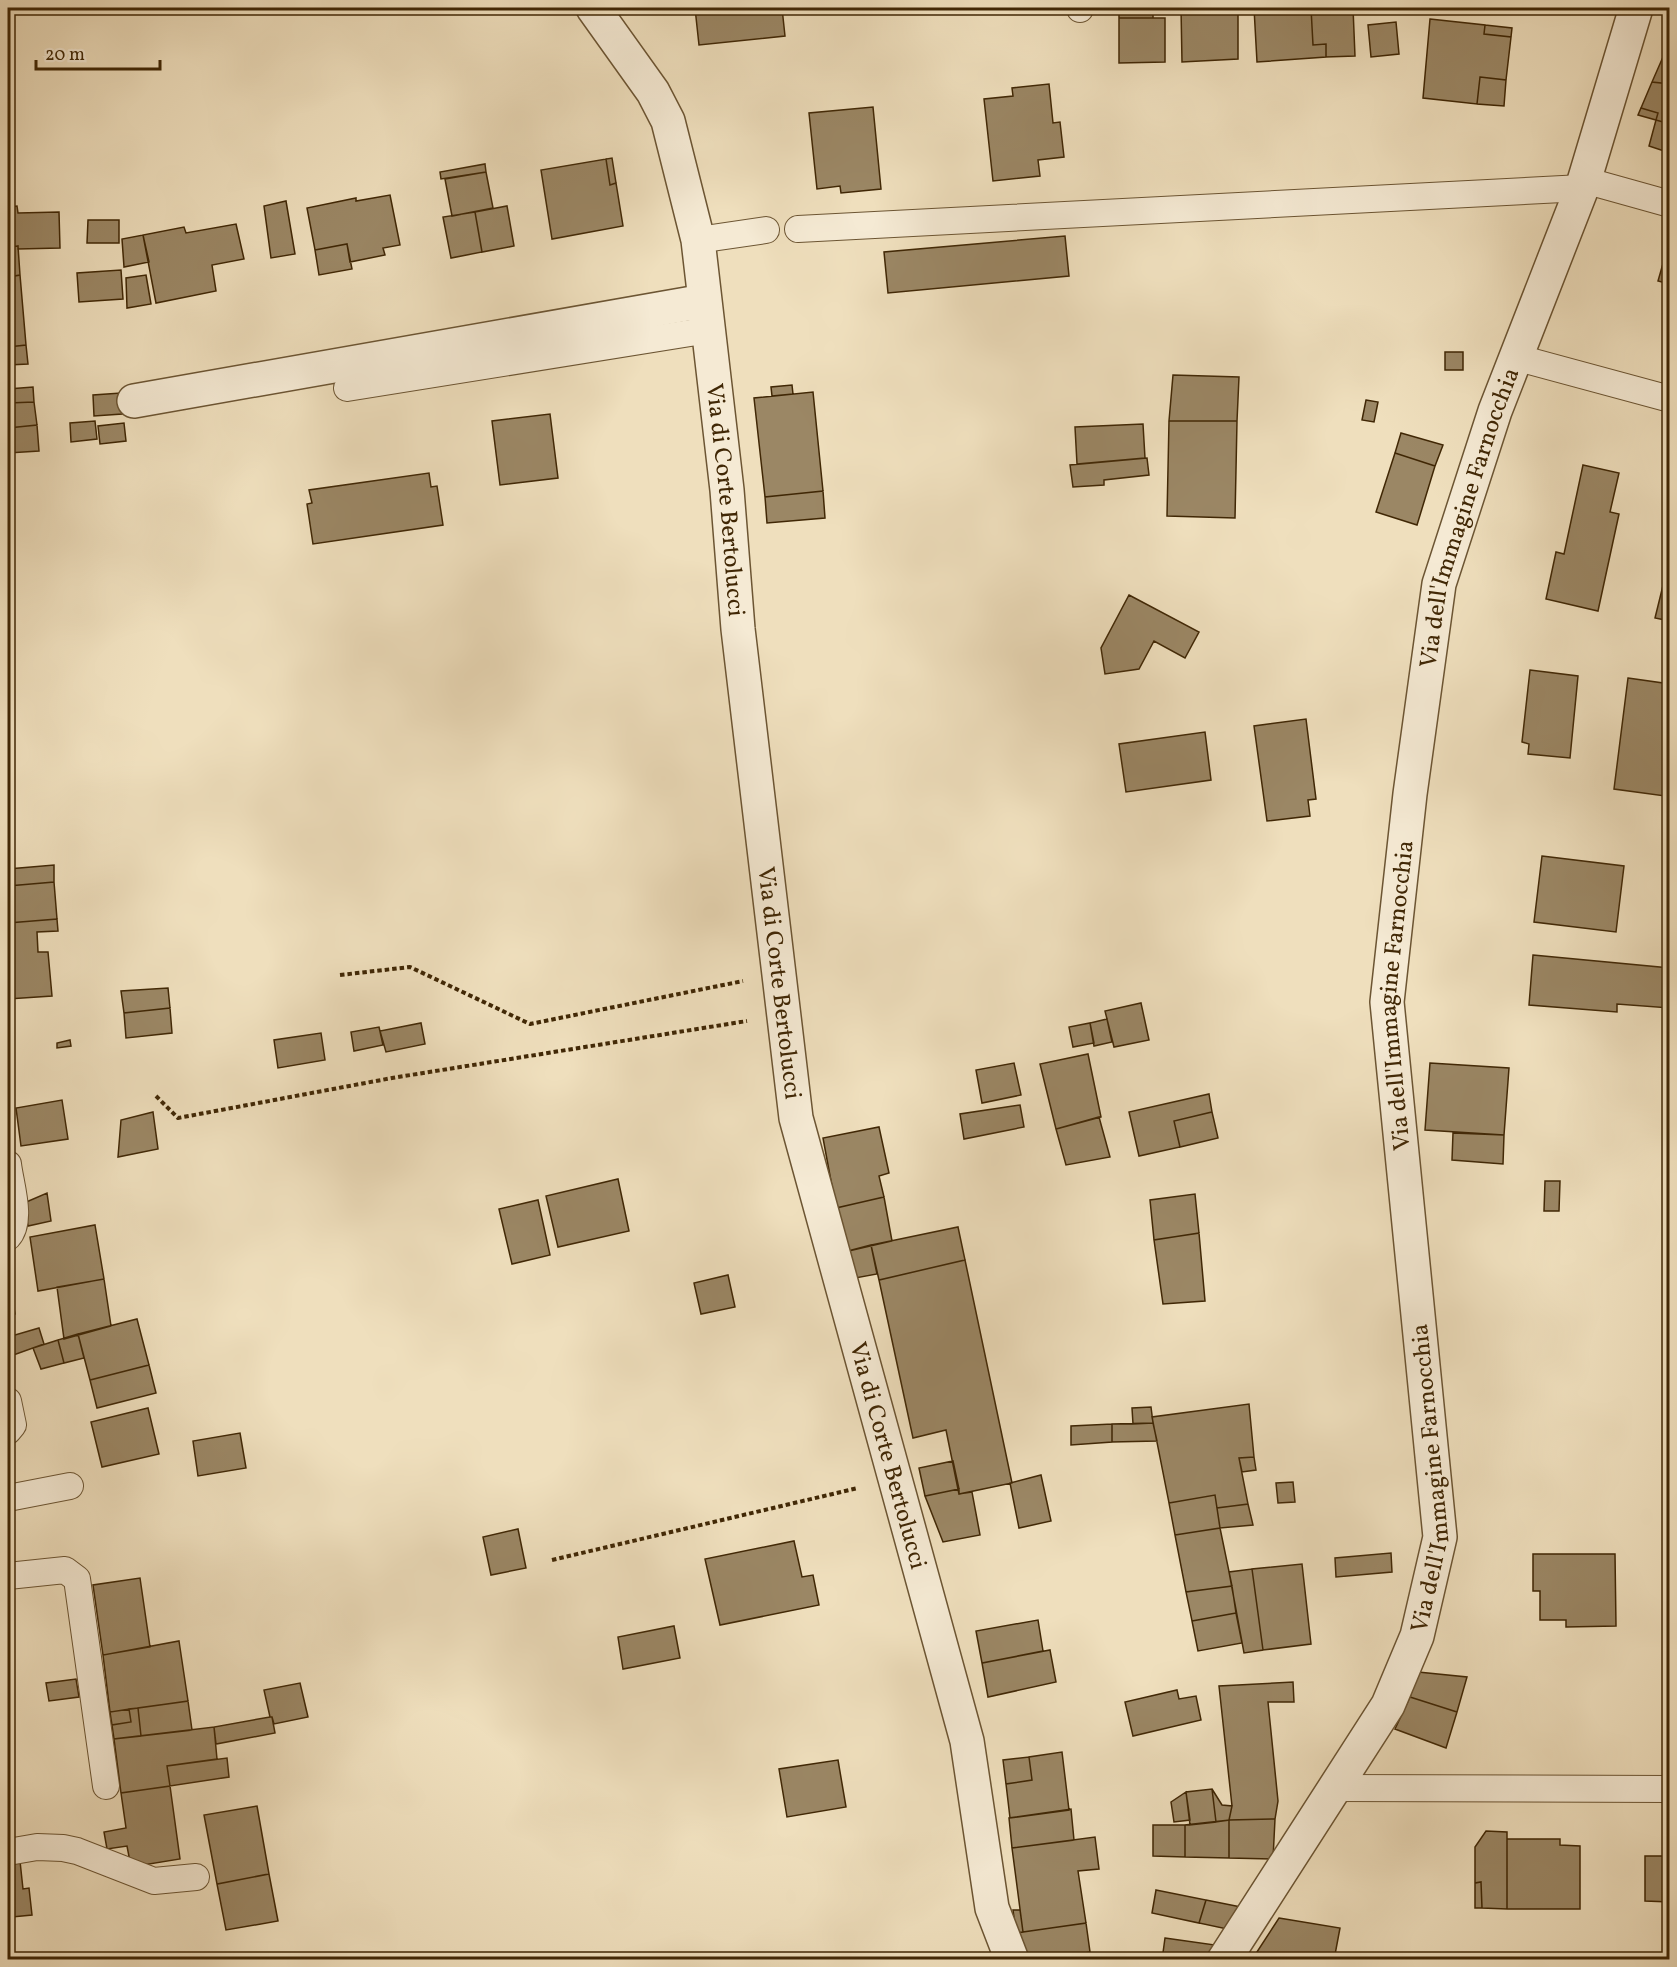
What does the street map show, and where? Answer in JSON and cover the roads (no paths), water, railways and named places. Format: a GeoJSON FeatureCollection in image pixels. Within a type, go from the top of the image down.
{"type":"FeatureCollection","features":[{"type":"Feature","properties":{"kind":"street","name":"Via di Corte Bertolucci"},"geometry":{"type":"LineString","coordinates":[[594,8],[653,92],[668,121],[698,240],[727,490],[738,630],[796,1118],[968,1741],[992,1908],[1012,1959]]}},
{"type":"Feature","properties":{"kind":"street","name":"Via dell'Immagine Farnocchia"},"geometry":{"type":"LineString","coordinates":[[1224,1959],[1388,1705],[1417,1636],[1440,1537],[1388,1002],[1410,794],[1439,584],[1495,411],[1583,184],[1636,8]]}},
{"type":"Feature","properties":{"kind":"street"},"geometry":{"type":"LineString","coordinates":[[134,401],[707,316]]}},
{"type":"Feature","properties":{"kind":"lane"},"geometry":{"type":"LineString","coordinates":[[798,229],[1583,184],[1670,204]]}},
{"type":"Feature","properties":{"kind":"lane"},"geometry":{"type":"LineString","coordinates":[[698,240],[766,230]]}},
{"type":"Feature","properties":{"kind":"lane"},"geometry":{"type":"LineString","coordinates":[[347,388],[707,316]]}},
{"type":"Feature","properties":{"kind":"lane"},"geometry":{"type":"LineString","coordinates":[[1515,357],[1670,399]]}},
{"type":"Feature","properties":{"kind":"lane"},"geometry":{"type":"LineString","coordinates":[[8,1164],[15,1216],[11,1235],[8,1237]]}},
{"type":"Feature","properties":{"kind":"lane"},"geometry":{"type":"LineString","coordinates":[[8,1401],[13,1425],[8,1431]]}},
{"type":"Feature","properties":{"kind":"lane"},"geometry":{"type":"LineString","coordinates":[[8,1498],[70,1486]]}},
{"type":"Feature","properties":{"kind":"lane"},"geometry":{"type":"LineString","coordinates":[[8,1576],[65,1570],[77,1579],[106,1786]]}},
{"type":"Feature","properties":{"kind":"lane"},"geometry":{"type":"LineString","coordinates":[[1335,1788],[1670,1789]]}},
{"type":"Feature","properties":{"kind":"lane"},"geometry":{"type":"LineString","coordinates":[[8,1852],[37,1847],[63,1848],[77,1851],[154,1881],[196,1877]]}}]}
